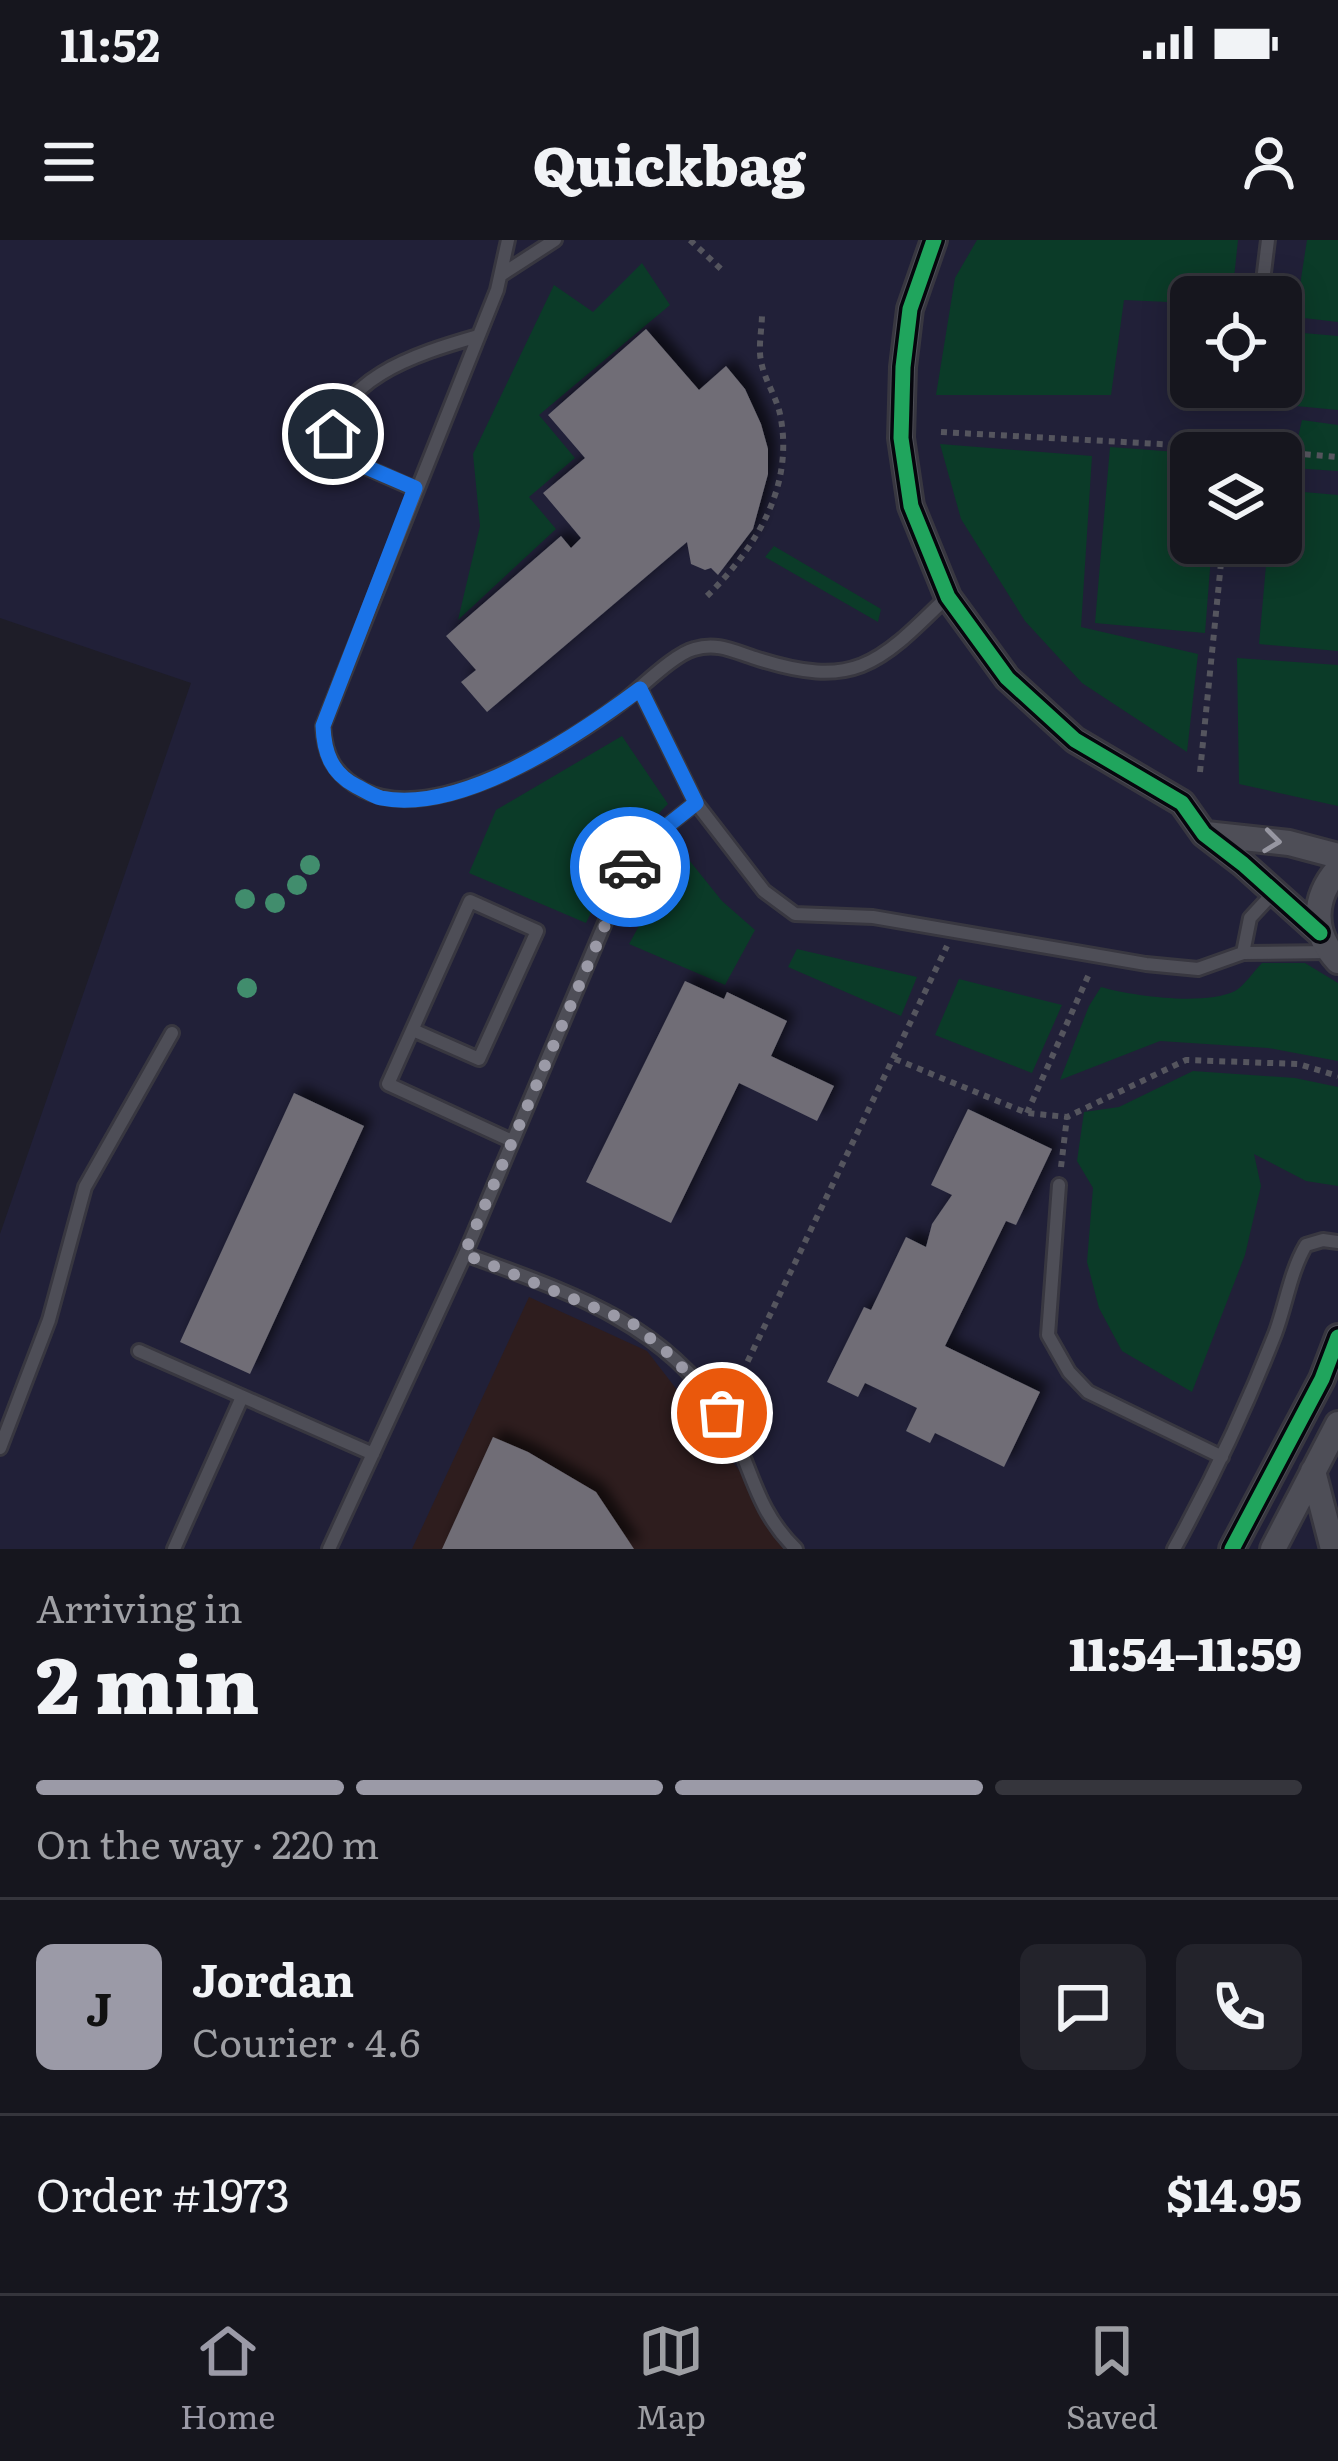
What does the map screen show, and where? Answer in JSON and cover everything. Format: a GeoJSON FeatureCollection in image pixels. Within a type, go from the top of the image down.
{"type":"FeatureCollection","features":[{"type":"Feature","properties":{"kind":"street"},"geometry":{"type":"LineString","coordinates":[[934,240],[910,309],[901,439],[911,506],[948,597],[1024,694],[1075,740],[1182,803],[1204,834],[1275,891],[1329,949]]}},
{"type":"Feature","properties":{"kind":"street"},"geometry":{"type":"LineString","coordinates":[[1204,834],[1289,843],[1338,856]]}},
{"type":"Feature","properties":{"kind":"street"},"geometry":{"type":"LineString","coordinates":[[1329,949],[1319,899],[1338,869]]}},
{"type":"Feature","properties":{"kind":"street"},"geometry":{"type":"LineString","coordinates":[[1232,1549],[1322,1379],[1338,1337]]}},
{"type":"Feature","properties":{"kind":"street"},"geometry":{"type":"LineString","coordinates":[[1274,1549],[1338,1424]]}},
{"type":"Feature","properties":{"kind":"street"},"geometry":{"type":"LineString","coordinates":[[1313,1471],[1333,1549]]}},
{"type":"Feature","properties":{"kind":"lane"},"geometry":{"type":"LineString","coordinates":[[508,240],[478,336],[323,726],[324,752],[344,779],[379,798],[430,799],[494,778],[600,719],[689,649],[721,646],[797,670],[835,674],[866,664],[898,645],[948,597]]}},
{"type":"Feature","properties":{"kind":"lane"},"geometry":{"type":"LineString","coordinates":[[500,276],[555,240]]}},
{"type":"Feature","properties":{"kind":"lane"},"geometry":{"type":"LineString","coordinates":[[1264,276],[1268,240]]}},
{"type":"Feature","properties":{"kind":"lane"},"geometry":{"type":"LineString","coordinates":[[415,488],[336,454],[333,434],[355,392],[421,353],[478,336]]}},
{"type":"Feature","properties":{"kind":"lane"},"geometry":{"type":"LineString","coordinates":[[640,689],[696,803],[764,891],[796,914],[873,917],[1198,969],[1243,953],[1329,949]]}},
{"type":"Feature","properties":{"kind":"lane"},"geometry":{"type":"LineString","coordinates":[[329,1549],[464,1254],[626,873],[648,841],[696,803]]}},
{"type":"Feature","properties":{"kind":"lane"},"geometry":{"type":"LineString","coordinates":[[1243,953],[1250,918],[1275,891]]}},
{"type":"Feature","properties":{"kind":"lane"},"geometry":{"type":"LineString","coordinates":[[412,1030],[479,1059],[537,931],[470,901],[412,1030],[388,1084],[512,1141]]}},
{"type":"Feature","properties":{"kind":"lane"},"geometry":{"type":"LineString","coordinates":[[0,1448],[49,1319],[85,1187],[172,1033]]}},
{"type":"Feature","properties":{"kind":"lane"},"geometry":{"type":"LineString","coordinates":[[1059,1185],[1048,1335],[1070,1372],[1088,1392],[1222,1457]]}},
{"type":"Feature","properties":{"kind":"lane"},"geometry":{"type":"LineString","coordinates":[[1174,1549],[1222,1457],[1276,1331],[1299,1257],[1306,1245],[1323,1240],[1338,1243]]}},
{"type":"Feature","properties":{"kind":"lane"},"geometry":{"type":"LineString","coordinates":[[464,1254],[632,1323],[674,1358],[722,1413],[754,1489],[780,1534],[796,1549]]}},
{"type":"Feature","properties":{"kind":"lane"},"geometry":{"type":"LineString","coordinates":[[139,1351],[373,1454]]}},
{"type":"Feature","properties":{"kind":"lane"},"geometry":{"type":"LineString","coordinates":[[174,1549],[242,1397]]}},
{"type":"Feature","properties":{"kind":"path"},"geometry":{"type":"LineString","coordinates":[[690,240],[721,269]]}},
{"type":"Feature","properties":{"kind":"path"},"geometry":{"type":"LineString","coordinates":[[707,596],[738,565],[776,500],[782,457],[780,414],[760,360],[762,314]]}},
{"type":"Feature","properties":{"kind":"path"},"geometry":{"type":"LineString","coordinates":[[941,432],[1170,446]]}},
{"type":"Feature","properties":{"kind":"path"},"geometry":{"type":"LineString","coordinates":[[1302,455],[1338,458]]}},
{"type":"Feature","properties":{"kind":"path"},"geometry":{"type":"LineString","coordinates":[[1201,772],[1221,564]]}},
{"type":"Feature","properties":{"kind":"path"},"geometry":{"type":"LineString","coordinates":[[722,1413],[954,931]]}},
{"type":"Feature","properties":{"kind":"path"},"geometry":{"type":"LineString","coordinates":[[1027,1113],[1097,956]]}},
{"type":"Feature","properties":{"kind":"path"},"geometry":{"type":"LineString","coordinates":[[895,1059],[1027,1113],[1067,1118],[1186,1060],[1298,1064],[1338,1076]]}},
{"type":"Feature","properties":{"kind":"path"},"geometry":{"type":"LineString","coordinates":[[1059,1185],[1067,1118]]}},
{"type":"Feature","properties":{"kind":"shaded area"},"geometry":{"type":"Polygon","coordinates":[[[0,240],[1338,240],[1338,1549],[0,1549],[0,1234],[191,683],[0,618],[0,240]]]}},
{"type":"Feature","properties":{"kind":"shaded area"},"geometry":{"type":"Polygon","coordinates":[[[529,1297],[647,1351],[800,1549],[412,1549],[529,1297]]]}},
{"type":"Feature","properties":{"kind":"green space"},"geometry":{"type":"Polygon","coordinates":[[[977,240],[1238,240],[1234,276],[1170,276],[1170,302],[1124,300],[1111,395],[936,395],[955,278],[977,240]]]}},
{"type":"Feature","properties":{"kind":"green space"},"geometry":{"type":"Polygon","coordinates":[[[1307,240],[1338,240],[1338,322],[1302,318],[1307,240]]]}},
{"type":"Feature","properties":{"kind":"green space"},"geometry":{"type":"Polygon","coordinates":[[[642,263],[670,305],[539,415],[575,458],[529,497],[556,529],[458,620],[480,526],[473,454],[554,285],[593,312],[642,263]]]}},
{"type":"Feature","properties":{"kind":"green space"},"geometry":{"type":"Polygon","coordinates":[[[1303,333],[1338,336],[1338,410],[1302,407],[1303,333]]]}},
{"type":"Feature","properties":{"kind":"green space"},"geometry":{"type":"Polygon","coordinates":[[[1302,420],[1338,425],[1338,471],[1302,469],[1302,420]]]}},
{"type":"Feature","properties":{"kind":"green space"},"geometry":{"type":"Polygon","coordinates":[[[940,444],[1092,456],[1081,627],[1198,654],[1187,752],[1082,683],[1025,621],[961,519],[940,444]]]}},
{"type":"Feature","properties":{"kind":"green space"},"geometry":{"type":"Polygon","coordinates":[[[1110,447],[1170,451],[1170,564],[1210,564],[1205,633],[1095,623],[1110,447]]]}},
{"type":"Feature","properties":{"kind":"green space"},"geometry":{"type":"Polygon","coordinates":[[[1302,492],[1338,495],[1338,651],[1259,644],[1266,564],[1302,564],[1302,492]]]}},
{"type":"Feature","properties":{"kind":"green space"},"geometry":{"type":"Polygon","coordinates":[[[774,546],[881,609],[878,622],[765,557],[774,546]]]}},
{"type":"Feature","properties":{"kind":"green space"},"geometry":{"type":"Polygon","coordinates":[[[1237,658],[1338,665],[1338,806],[1239,784],[1237,658]]]}},
{"type":"Feature","properties":{"kind":"green space"},"geometry":{"type":"Polygon","coordinates":[[[622,736],[668,804],[622,860],[586,923],[469,873],[496,810],[622,736]]]}},
{"type":"Feature","properties":{"kind":"green space"},"geometry":{"type":"Polygon","coordinates":[[[681,850],[722,901],[755,930],[725,985],[629,944],[681,850]]]}},
{"type":"Feature","properties":{"kind":"green space"},"geometry":{"type":"Polygon","coordinates":[[[797,949],[917,977],[901,1016],[788,967],[797,949]]]}},
{"type":"Feature","properties":{"kind":"green space"},"geometry":{"type":"Polygon","coordinates":[[[1262,963],[1305,963],[1338,983],[1338,1061],[1268,1048],[1160,1041],[1060,1080],[1101,987],[1187,999],[1222,996],[1235,991],[1262,963]]]}},
{"type":"Feature","properties":{"kind":"green space"},"geometry":{"type":"Polygon","coordinates":[[[959,979],[1062,1005],[1032,1073],[935,1035],[959,979]]]}},
{"type":"Feature","properties":{"kind":"green space"},"geometry":{"type":"Polygon","coordinates":[[[1193,1071],[1295,1078],[1338,1087],[1338,1186],[1306,1181],[1254,1154],[1261,1186],[1245,1255],[1192,1392],[1122,1351],[1099,1308],[1087,1262],[1093,1188],[1077,1161],[1084,1112],[1119,1107],[1193,1071]]]}},
{"type":"Feature","properties":{"kind":"building"},"geometry":{"type":"Polygon","coordinates":[[[646,329],[699,390],[726,366],[745,389],[768,449],[768,474],[753,529],[718,575],[711,568],[691,564],[687,542],[487,712],[461,682],[476,670],[446,636],[561,536],[571,548],[581,538],[543,493],[585,458],[548,415],[646,329]]]}},
{"type":"Feature","properties":{"kind":"building"},"geometry":{"type":"Polygon","coordinates":[[[685,981],[724,999],[727,992],[787,1021],[771,1056],[834,1086],[817,1121],[739,1083],[671,1223],[586,1182],[685,981]]]}},
{"type":"Feature","properties":{"kind":"building"},"geometry":{"type":"Polygon","coordinates":[[[294,1093],[364,1126],[250,1374],[180,1342],[294,1093]]]}},
{"type":"Feature","properties":{"kind":"building"},"geometry":{"type":"Polygon","coordinates":[[[968,1109],[1052,1149],[1016,1225],[1006,1221],[945,1346],[1040,1392],[1004,1467],[935,1433],[930,1443],[906,1431],[917,1408],[865,1383],[858,1397],[827,1382],[864,1307],[871,1310],[906,1237],[926,1247],[932,1224],[952,1195],[931,1185],[968,1109]]]}},
{"type":"Feature","properties":{"kind":"building"},"geometry":{"type":"Polygon","coordinates":[[[493,1437],[596,1492],[634,1549],[442,1549],[493,1437]]]}},
{"type":"Feature","properties":{"kind":"cycle path"},"geometry":{"type":"LineString","coordinates":[[934,240],[910,309],[901,438],[911,506],[948,597],[1007,678],[1075,740],[1182,803],[1204,834],[1320,933]]}},
{"type":"Feature","properties":{"kind":"cycle path"},"geometry":{"type":"LineString","coordinates":[[1232,1549],[1322,1379],[1338,1337]]}},
{"type":"Feature","properties":{"kind":"way so far"},"geometry":{"type":"LineString","coordinates":[[630,867],[464,1254],[632,1323],[674,1358],[722,1413]]}},
{"type":"Feature","properties":{"kind":"route"},"geometry":{"type":"LineString","coordinates":[[333,434],[336,454],[415,488],[323,726],[324,752],[344,779],[379,798],[430,799],[494,778],[600,719],[640,689],[696,803],[648,841],[630,867]]}}]}
